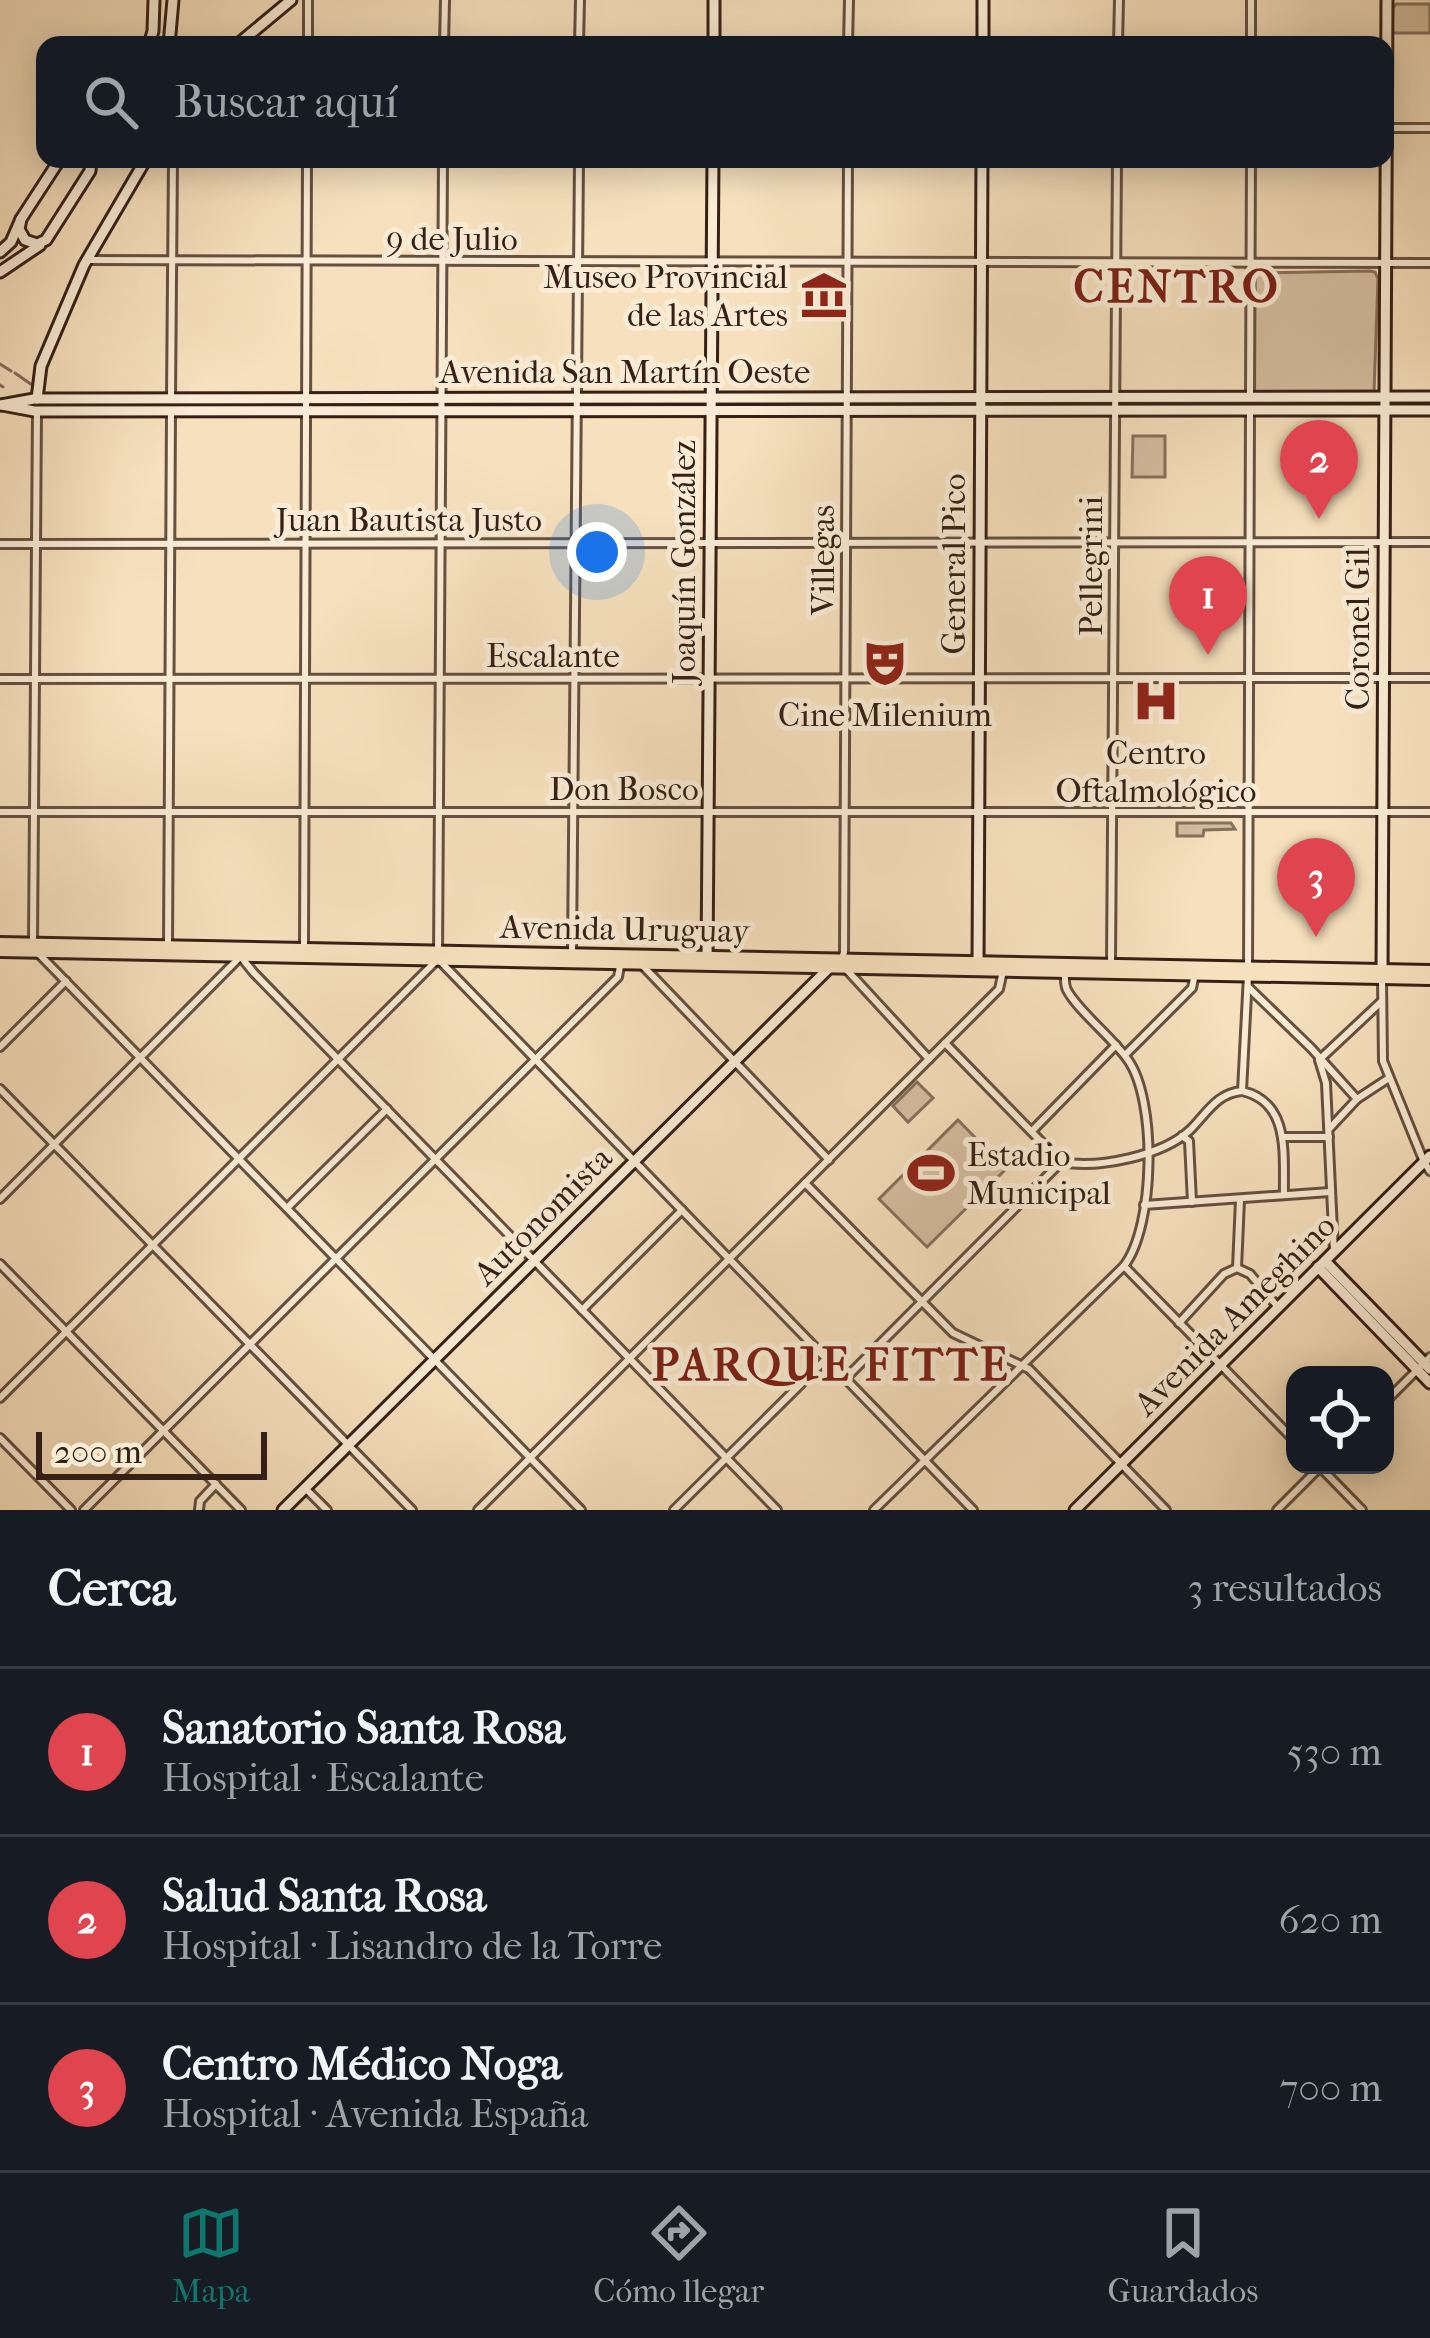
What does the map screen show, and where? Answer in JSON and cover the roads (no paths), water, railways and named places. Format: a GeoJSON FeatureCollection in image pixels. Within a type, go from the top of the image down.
{"type":"FeatureCollection","features":[{"type":"Feature","properties":{"kind":"main road"},"geometry":{"type":"LineString","coordinates":[[152,36],[154,0]]}},
{"type":"Feature","properties":{"kind":"main road"},"geometry":{"type":"LineString","coordinates":[[170,36],[172,0]]}},
{"type":"Feature","properties":{"kind":"main road"},"geometry":{"type":"LineString","coordinates":[[247,36],[291,0]]}},
{"type":"Feature","properties":{"kind":"main road"},"geometry":{"type":"LineString","coordinates":[[714,0],[714,36]]}},
{"type":"Feature","properties":{"kind":"main road"},"geometry":{"type":"LineString","coordinates":[[983,0],[983,36]]}},
{"type":"Feature","properties":{"kind":"main road","name":"Coronel Gil"},"geometry":{"type":"LineString","coordinates":[[1387,0],[1387,36]]}},
{"type":"Feature","properties":{"kind":"main road"},"geometry":{"type":"LineString","coordinates":[[0,252],[11,242],[54,168]]}},
{"type":"Feature","properties":{"kind":"main road"},"geometry":{"type":"LineString","coordinates":[[0,272],[46,240],[91,168]]}},
{"type":"Feature","properties":{"kind":"main road"},"geometry":{"type":"LineString","coordinates":[[37,405],[41,366],[86,260],[141,168]]}},
{"type":"Feature","properties":{"kind":"main road","name":"Joaquín González"},"geometry":{"type":"LineString","coordinates":[[707,961],[713,168]]}},
{"type":"Feature","properties":{"kind":"main road","name":"General Pico"},"geometry":{"type":"LineString","coordinates":[[978,966],[982,168]]}},
{"type":"Feature","properties":{"kind":"main road","name":"Coronel Gil"},"geometry":{"type":"LineString","coordinates":[[1382,974],[1386,168]]}},
{"type":"Feature","properties":{"kind":"main road"},"geometry":{"type":"LineString","coordinates":[[21,219],[19,229],[25,240],[34,244],[46,240]]}},
{"type":"Feature","properties":{"kind":"main road"},"geometry":{"type":"LineString","coordinates":[[1385,404],[1430,398]]}},
{"type":"Feature","properties":{"kind":"main road"},"geometry":{"type":"LineString","coordinates":[[1385,404],[1430,410]]}},
{"type":"Feature","properties":{"kind":"main road","name":"Avenida San Martín Oeste"},"geometry":{"type":"LineString","coordinates":[[0,405],[1385,404]]}},
{"type":"Feature","properties":{"kind":"main road","name":"Avenida Uruguay"},"geometry":{"type":"LineString","coordinates":[[0,949],[838,965],[1083,964],[1248,977]]}},
{"type":"Feature","properties":{"kind":"main road"},"geometry":{"type":"LineString","coordinates":[[1065,972],[1083,964]]}},
{"type":"Feature","properties":{"kind":"main road","name":"Autonomista"},"geometry":{"type":"LineString","coordinates":[[283,1510],[734,1061],[838,965]]}},
{"type":"Feature","properties":{"kind":"main road","name":"Avenida Uruguay"},"geometry":{"type":"LineString","coordinates":[[978,966],[1003,971],[1111,969],[1248,977]]}},
{"type":"Feature","properties":{"kind":"main road"},"geometry":{"type":"LineString","coordinates":[[1248,977],[1382,974]]}},
{"type":"Feature","properties":{"kind":"main road"},"geometry":{"type":"LineString","coordinates":[[1248,977],[1430,975]]}},
{"type":"Feature","properties":{"kind":"main road","name":"Avenida Ameghino"},"geometry":{"type":"LineString","coordinates":[[1076,1510],[1428,1163]]}},
{"type":"Feature","properties":{"kind":"main road"},"geometry":{"type":"LineString","coordinates":[[1322,1264],[1425,1365],[1430,1382]]}},
{"type":"Feature","properties":{"kind":"street"},"geometry":{"type":"LineString","coordinates":[[308,0],[308,36]]}},
{"type":"Feature","properties":{"kind":"street"},"geometry":{"type":"LineString","coordinates":[[444,36],[445,0]]}},
{"type":"Feature","properties":{"kind":"street"},"geometry":{"type":"LineString","coordinates":[[580,0],[580,36]]}},
{"type":"Feature","properties":{"kind":"street"},"geometry":{"type":"LineString","coordinates":[[848,0],[848,36]]}},
{"type":"Feature","properties":{"kind":"street"},"geometry":{"type":"LineString","coordinates":[[1118,36],[1119,0]]}},
{"type":"Feature","properties":{"kind":"street"},"geometry":{"type":"LineString","coordinates":[[1251,0],[1251,36]]}},
{"type":"Feature","properties":{"kind":"street"},"geometry":{"type":"LineString","coordinates":[[1394,128],[1430,128]]}},
{"type":"Feature","properties":{"kind":"street"},"geometry":{"type":"LineString","coordinates":[[168,950],[173,168]]}},
{"type":"Feature","properties":{"kind":"street"},"geometry":{"type":"LineString","coordinates":[[304,953],[308,168]]}},
{"type":"Feature","properties":{"kind":"street"},"geometry":{"type":"LineString","coordinates":[[443,168],[438,956],[973,1510]]}},
{"type":"Feature","properties":{"kind":"street"},"geometry":{"type":"LineString","coordinates":[[572,958],[579,168]]}},
{"type":"Feature","properties":{"kind":"street","name":"Villegas"},"geometry":{"type":"LineString","coordinates":[[838,965],[844,952],[848,168]]}},
{"type":"Feature","properties":{"kind":"street","name":"Pellegrini"},"geometry":{"type":"LineString","coordinates":[[1111,969],[1117,168]]}},
{"type":"Feature","properties":{"kind":"street"},"geometry":{"type":"LineString","coordinates":[[1242,1091],[1248,977],[1251,168]]}},
{"type":"Feature","properties":{"kind":"street","name":"9 de Julio"},"geometry":{"type":"LineString","coordinates":[[86,260],[1430,263]]}},
{"type":"Feature","properties":{"kind":"street"},"geometry":{"type":"LineString","coordinates":[[37,405],[35,948],[581,1510]]}},
{"type":"Feature","properties":{"kind":"street","name":"Juan Bautista Justo"},"geometry":{"type":"LineString","coordinates":[[0,544],[1430,542]]}},
{"type":"Feature","properties":{"kind":"street","name":"Escalante"},"geometry":{"type":"LineString","coordinates":[[0,679],[1430,678]]}},
{"type":"Feature","properties":{"kind":"street","name":"Don Bosco"},"geometry":{"type":"LineString","coordinates":[[0,812],[1430,812]]}},
{"type":"Feature","properties":{"kind":"street"},"geometry":{"type":"LineString","coordinates":[[0,1199],[241,952],[338,1059],[777,1510]]}},
{"type":"Feature","properties":{"kind":"street"},"geometry":{"type":"LineString","coordinates":[[0,1398],[438,956]]}},
{"type":"Feature","properties":{"kind":"street"},"geometry":{"type":"LineString","coordinates":[[84,1510],[618,976],[629,959],[829,1160]]}},
{"type":"Feature","properties":{"kind":"street"},"geometry":{"type":"LineString","coordinates":[[838,965],[929,1059]]}},
{"type":"Feature","properties":{"kind":"street"},"geometry":{"type":"LineString","coordinates":[[478,1510],[999,989],[1003,971]]}},
{"type":"Feature","properties":{"kind":"street"},"geometry":{"type":"LineString","coordinates":[[874,1510],[1134,1250],[1144,1205],[1147,1152],[1142,1095],[1125,1055],[1069,992],[1065,972]]}},
{"type":"Feature","properties":{"kind":"street"},"geometry":{"type":"LineString","coordinates":[[1125,1055],[1193,986],[1195,974]]}},
{"type":"Feature","properties":{"kind":"street"},"geometry":{"type":"LineString","coordinates":[[1382,974],[1383,1061],[1428,1163]]}},
{"type":"Feature","properties":{"kind":"street"},"geometry":{"type":"LineString","coordinates":[[1266,1002],[1265,986],[1281,976]]}},
{"type":"Feature","properties":{"kind":"street"},"geometry":{"type":"LineString","coordinates":[[1248,977],[1357,1099]]}},
{"type":"Feature","properties":{"kind":"street"},"geometry":{"type":"LineString","coordinates":[[0,1047],[66,981]]}},
{"type":"Feature","properties":{"kind":"street"},"geometry":{"type":"LineString","coordinates":[[1319,1060],[1382,1001]]}},
{"type":"Feature","properties":{"kind":"street"},"geometry":{"type":"LineString","coordinates":[[945,1043],[1061,1162],[1097,1164],[1147,1152],[1182,1136],[1221,1097],[1242,1091],[1258,1096],[1278,1118],[1284,1195]]}},
{"type":"Feature","properties":{"kind":"street"},"geometry":{"type":"LineString","coordinates":[[1032,1131],[1116,1045]]}},
{"type":"Feature","properties":{"kind":"street"},"geometry":{"type":"LineString","coordinates":[[1319,1060],[1325,1080],[1334,1252]]}},
{"type":"Feature","properties":{"kind":"street"},"geometry":{"type":"LineString","coordinates":[[1282,1137],[1329,1133],[1357,1099],[1389,1078]]}},
{"type":"Feature","properties":{"kind":"street"},"geometry":{"type":"LineString","coordinates":[[0,1089],[412,1510]]}},
{"type":"Feature","properties":{"kind":"street"},"geometry":{"type":"LineString","coordinates":[[287,1208],[387,1109]]}},
{"type":"Feature","properties":{"kind":"street"},"geometry":{"type":"LineString","coordinates":[[1182,1136],[1189,1141],[1192,1202]]}},
{"type":"Feature","properties":{"kind":"street"},"geometry":{"type":"LineString","coordinates":[[845,1379],[1061,1162]]}},
{"type":"Feature","properties":{"kind":"street"},"geometry":{"type":"LineString","coordinates":[[0,1177],[11,1188]]}},
{"type":"Feature","properties":{"kind":"street"},"geometry":{"type":"LineString","coordinates":[[805,1183],[953,1333],[1029,1369],[1166,1510]]}},
{"type":"Feature","properties":{"kind":"street"},"geometry":{"type":"LineString","coordinates":[[1144,1205],[1330,1192]]}},
{"type":"Feature","properties":{"kind":"street"},"geometry":{"type":"LineString","coordinates":[[1237,1268],[1240,1198]]}},
{"type":"Feature","properties":{"kind":"street"},"geometry":{"type":"LineString","coordinates":[[582,1310],[682,1210]]}},
{"type":"Feature","properties":{"kind":"street"},"geometry":{"type":"LineString","coordinates":[[0,1264],[241,1510]]}},
{"type":"Feature","properties":{"kind":"street"},"geometry":{"type":"LineString","coordinates":[[1124,1265],[1286,1432]]}},
{"type":"Feature","properties":{"kind":"street"},"geometry":{"type":"LineString","coordinates":[[1179,1322],[1224,1274],[1237,1268],[1250,1274],[1279,1307]]}},
{"type":"Feature","properties":{"kind":"street"},"geometry":{"type":"LineString","coordinates":[[674,1510],[826,1359]]}},
{"type":"Feature","properties":{"kind":"street"},"geometry":{"type":"LineString","coordinates":[[1394,1394],[1425,1365]]}},
{"type":"Feature","properties":{"kind":"street"},"geometry":{"type":"LineString","coordinates":[[0,1438],[70,1510]]}},
{"type":"Feature","properties":{"kind":"street"},"geometry":{"type":"LineString","coordinates":[[1276,1510],[1312,1474]]}},
{"type":"Feature","properties":{"kind":"street"},"geometry":{"type":"LineString","coordinates":[[1328,1474],[1362,1510]]}},
{"type":"Feature","properties":{"kind":"street"},"geometry":{"type":"LineString","coordinates":[[199,1510],[201,1500],[216,1484]]}},
{"type":"Feature","properties":{"kind":"street"},"geometry":{"type":"LineString","coordinates":[[305,1488],[327,1510]]}},
{"type":"Feature","properties":{"kind":"waterway"},"geometry":{"type":"LineString","coordinates":[[0,364],[11,371]]}},
{"type":"Feature","properties":{"kind":"waterway"},"geometry":{"type":"LineString","coordinates":[[15,373],[35,387]]}},
{"type":"Feature","properties":{"kind":"place","name":"Museo Provincial de las Artes"},"geometry":{"type":"Point","coordinates":[824,295]}},
{"type":"Feature","properties":{"kind":"place","name":"Salud Santa Rosa"},"geometry":{"type":"Point","coordinates":[1319,519]}},
{"type":"Feature","properties":{"kind":"place","name":"Sanatorio Santa Rosa"},"geometry":{"type":"Point","coordinates":[1208,655]}},
{"type":"Feature","properties":{"kind":"place","name":"Cine Milenium"},"geometry":{"type":"Point","coordinates":[885,663]}},
{"type":"Feature","properties":{"kind":"place","name":"Centro Oftalmológico"},"geometry":{"type":"Point","coordinates":[1156,701]}},
{"type":"Feature","properties":{"kind":"place","name":"Centro Médico Noga"},"geometry":{"type":"Point","coordinates":[1316,937]}},
{"type":"Feature","properties":{"kind":"place","name":"Estadio Municipal"},"geometry":{"type":"Point","coordinates":[931,1173]}},
{"type":"Feature","properties":{"kind":"district","name":"CENTRO"},"geometry":{"type":"Point","coordinates":[1177,286]}},
{"type":"Feature","properties":{"kind":"district","name":"PARQUE FITTE"},"geometry":{"type":"Point","coordinates":[831,1364]}}]}
